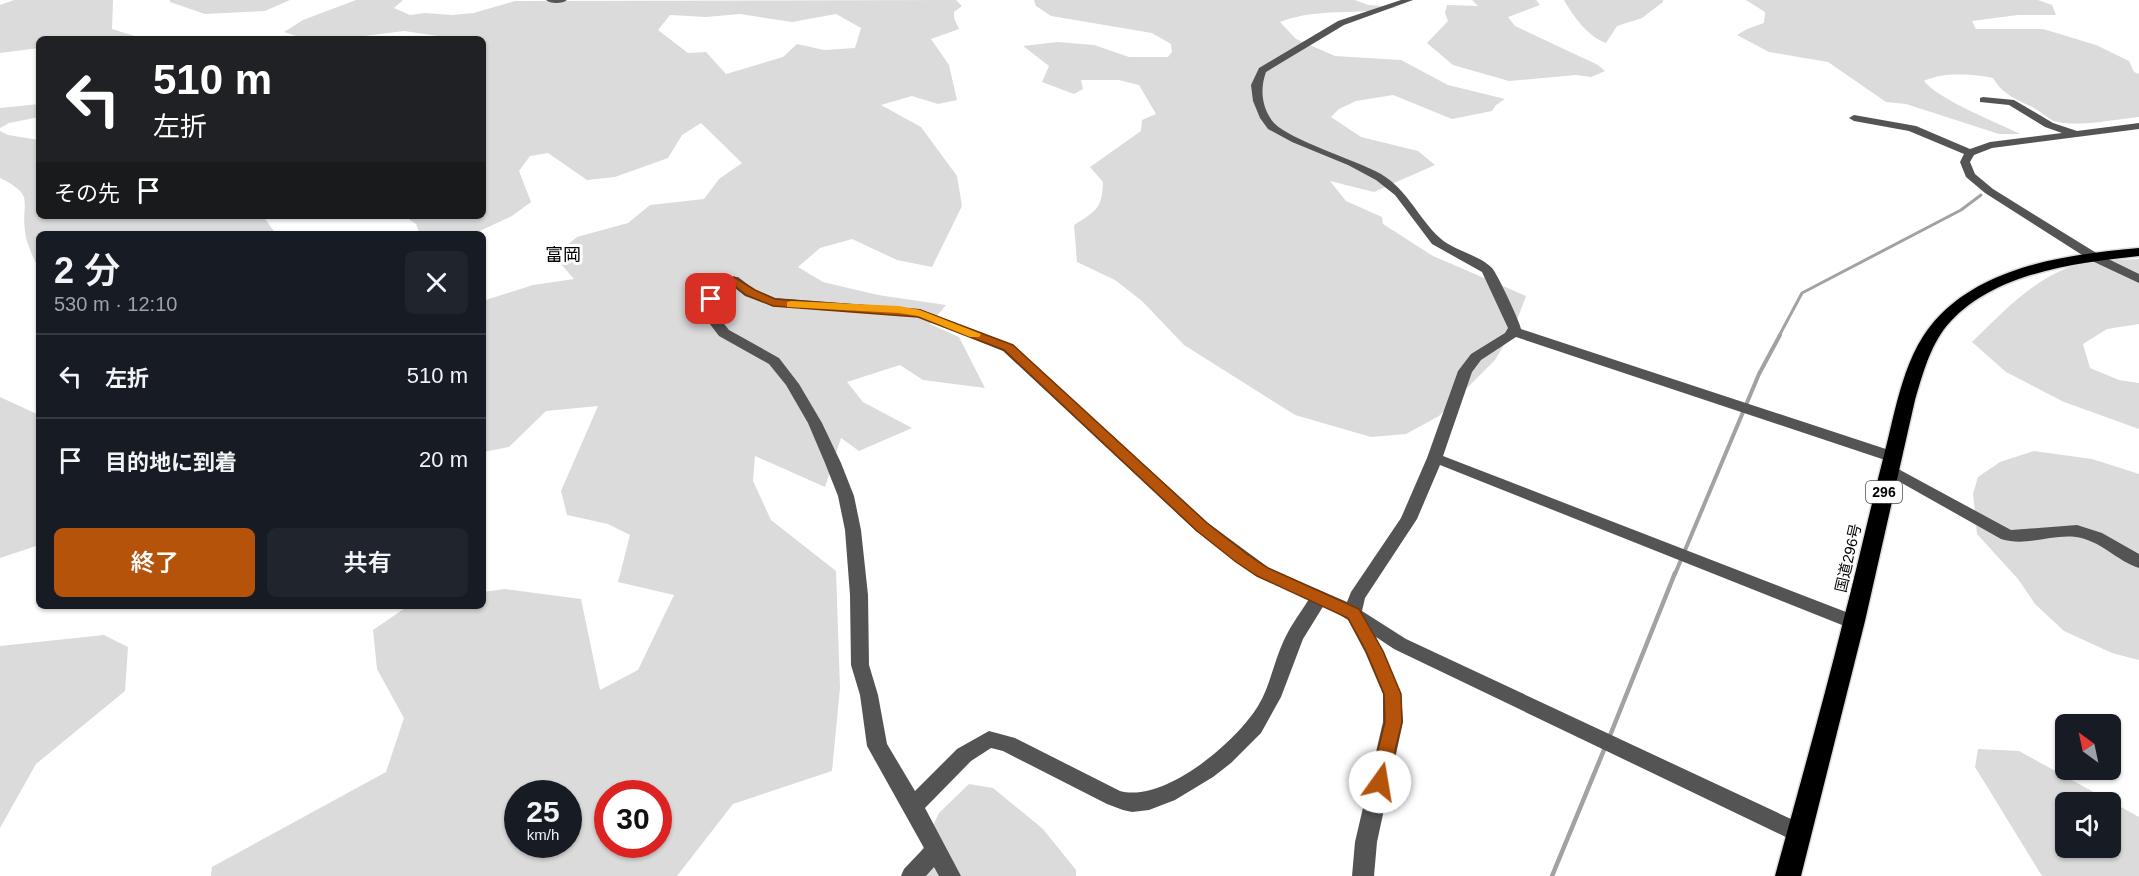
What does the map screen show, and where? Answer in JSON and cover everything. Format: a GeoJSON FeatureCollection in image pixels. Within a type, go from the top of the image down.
{"type":"FeatureCollection","features":[{"type":"Feature","properties":{"kind":"highway","name":"国道296号"},"geometry":{"type":"LineString","coordinates":[[1788,876],[1911,384],[1932,335],[1959,305],[1999,283],[2051,266],[2094,257],[2139,252]]}},
{"type":"Feature","properties":{"kind":"street"},"geometry":{"type":"LineString","coordinates":[[550,0],[563,0]]}},
{"type":"Feature","properties":{"kind":"street"},"geometry":{"type":"LineString","coordinates":[[1363,876],[1366,842],[1393,722],[1393,713],[1392,694],[1374,651],[1353,613],[1357,597],[1409,519],[1435,458],[1465,370],[1476,357],[1510,336],[1515,328],[1487,270],[1436,241],[1399,193],[1380,178],[1352,163],[1296,141],[1272,127],[1265,118],[1258,101],[1256,85],[1262,70],[1341,23],[1409,0]]}},
{"type":"Feature","properties":{"kind":"street"},"geometry":{"type":"LineString","coordinates":[[1983,100],[2011,102],[2049,125],[2076,134]]}},
{"type":"Feature","properties":{"kind":"street"},"geometry":{"type":"LineString","coordinates":[[1854,118],[1912,128],[1970,153]]}},
{"type":"Feature","properties":{"kind":"street"},"geometry":{"type":"LineString","coordinates":[[2139,126],[1990,145],[1970,153],[1965,162],[1970,174],[1977,182],[2094,257],[2139,279]]}},
{"type":"Feature","properties":{"kind":"street"},"geometry":{"type":"LineString","coordinates":[[950,876],[913,806],[877,746],[869,695],[860,665],[859,596],[853,530],[846,496],[815,423],[792,384],[774,361],[724,333],[710,315],[711,299],[727,280],[734,280],[750,293],[773,302],[920,313],[1008,348],[1202,527],[1263,572],[1353,613],[1400,644],[1799,833]]}},
{"type":"Feature","properties":{"kind":"street"},"geometry":{"type":"LineString","coordinates":[[1514,331],[1891,463],[2007,535],[2029,537],[2069,531],[2082,533],[2109,543],[2139,562]]}},
{"type":"Feature","properties":{"kind":"street"},"geometry":{"type":"LineString","coordinates":[[1435,458],[1853,622]]}},
{"type":"Feature","properties":{"kind":"street"},"geometry":{"type":"LineString","coordinates":[[913,806],[964,755],[988,739],[1008,744],[1114,798],[1130,803],[1170,794],[1231,752],[1247,736],[1263,714],[1274,693],[1292,643],[1319,598]]}},
{"type":"Feature","properties":{"kind":"street"},"geometry":{"type":"LineString","coordinates":[[912,876],[936,850]]}},
{"type":"Feature","properties":{"kind":"shaded area"},"geometry":{"type":"Polygon","coordinates":[[[14,0],[113,0],[112,29],[134,36],[36,36],[36,48],[0,53],[0,5],[14,0]]]}},
{"type":"Feature","properties":{"kind":"shaded area"},"geometry":{"type":"Polygon","coordinates":[[[170,0],[290,0],[265,11],[205,14],[170,2],[170,0]]]}},
{"type":"Feature","properties":{"kind":"shaded area"},"geometry":{"type":"Polygon","coordinates":[[[356,0],[403,0],[394,8],[410,15],[474,13],[515,1],[956,0],[962,6],[954,12],[959,29],[931,39],[949,65],[957,100],[938,104],[912,96],[881,105],[921,127],[957,176],[962,206],[932,267],[897,260],[852,239],[820,248],[798,267],[823,282],[878,295],[946,305],[930,324],[959,337],[985,388],[923,380],[900,365],[847,382],[863,402],[912,428],[859,451],[841,438],[825,487],[755,456],[753,481],[771,520],[836,571],[840,688],[832,771],[733,804],[677,876],[211,876],[212,867],[386,772],[404,718],[377,669],[373,630],[404,609],[486,609],[486,592],[505,589],[581,599],[600,690],[638,670],[674,595],[618,582],[630,535],[608,524],[567,515],[561,491],[598,406],[546,411],[509,447],[486,451],[486,300],[533,285],[574,279],[554,256],[577,237],[628,223],[650,205],[704,199],[719,179],[742,163],[701,123],[682,135],[668,158],[615,177],[587,180],[548,153],[530,156],[519,171],[531,202],[512,216],[480,231],[419,231],[416,224],[408,219],[486,219],[486,36],[438,36],[404,31],[365,36],[296,36],[284,32],[303,20],[356,0]],[[740,14],[706,17],[670,15],[658,30],[688,53],[706,52],[726,74],[783,57],[797,44],[824,50],[855,48],[861,28],[836,14],[792,22],[740,14]]]}},
{"type":"Feature","properties":{"kind":"shaded area"},"geometry":{"type":"Polygon","coordinates":[[[1034,0],[1355,0],[1368,5],[1397,7],[1383,10],[1324,13],[1294,17],[1280,22],[1296,39],[1335,56],[1401,60],[1448,85],[1505,99],[1492,111],[1452,119],[1393,95],[1356,101],[1339,109],[1331,117],[1361,137],[1418,151],[1435,165],[1374,192],[1330,181],[1346,201],[1382,217],[1383,224],[1433,256],[1526,296],[1514,328],[1495,360],[1439,416],[1406,434],[1371,437],[1295,415],[1184,345],[1142,301],[1115,280],[1077,262],[1074,225],[1096,208],[1102,191],[1103,182],[1090,167],[1141,131],[1142,120],[1156,114],[1139,85],[1119,80],[1081,80],[1083,89],[1074,94],[1042,82],[1049,66],[1023,46],[1058,42],[1094,45],[1129,57],[1168,57],[1172,52],[1171,44],[1152,33],[1051,16],[1036,6],[1034,0]]]}},
{"type":"Feature","properties":{"kind":"shaded area"},"geometry":{"type":"Polygon","coordinates":[[[1472,0],[1536,0],[1540,5],[1508,17],[1515,26],[1598,65],[1605,71],[1591,77],[1576,75],[1509,81],[1453,65],[1427,43],[1448,21],[1445,13],[1447,5],[1478,6],[1472,0]]]}},
{"type":"Feature","properties":{"kind":"shaded area"},"geometry":{"type":"Polygon","coordinates":[[[1564,0],[1663,0],[1663,2],[1642,18],[1617,26],[1606,43],[1587,31],[1564,0]]]}},
{"type":"Feature","properties":{"kind":"shaded area"},"geometry":{"type":"Polygon","coordinates":[[[1746,0],[2038,0],[2052,5],[2056,15],[2018,15],[1972,21],[1976,29],[2043,29],[2096,45],[2129,61],[2134,72],[2139,74],[2139,117],[2073,124],[2054,121],[2006,93],[1993,78],[1967,75],[1940,76],[1924,81],[1942,96],[2020,134],[1999,134],[1906,104],[1886,102],[1828,62],[1769,52],[1737,35],[1764,23],[1765,12],[1746,0]]]}},
{"type":"Feature","properties":{"kind":"shaded area"},"geometry":{"type":"Polygon","coordinates":[[[36,104],[36,118],[9,123],[0,128],[0,108],[36,104]]]}},
{"type":"Feature","properties":{"kind":"shaded area"},"geometry":{"type":"Polygon","coordinates":[[[0,131],[8,135],[36,140],[36,219],[265,219],[274,231],[36,231],[36,264],[26,236],[23,195],[0,178],[0,131]]]}},
{"type":"Feature","properties":{"kind":"shaded area"},"geometry":{"type":"Polygon","coordinates":[[[2139,259],[2139,324],[2107,329],[2083,344],[2090,368],[2119,380],[2139,383],[2139,429],[2064,402],[2006,372],[1972,342],[2012,304],[2058,272],[2093,261],[2139,259]]]}},
{"type":"Feature","properties":{"kind":"shaded area"},"geometry":{"type":"Polygon","coordinates":[[[0,397],[36,414],[36,546],[0,558],[0,397]]]}},
{"type":"Feature","properties":{"kind":"shaded area"},"geometry":{"type":"Polygon","coordinates":[[[2034,451],[2092,459],[2139,474],[2139,660],[2112,653],[2064,631],[2035,604],[2018,579],[1977,534],[1973,494],[1978,477],[2000,462],[2034,451]]]}},
{"type":"Feature","properties":{"kind":"shaded area"},"geometry":{"type":"Polygon","coordinates":[[[104,635],[128,647],[125,691],[36,764],[0,828],[0,646],[104,635]]]}},
{"type":"Feature","properties":{"kind":"shaded area"},"geometry":{"type":"Polygon","coordinates":[[[1978,749],[2019,751],[2055,771],[2055,780],[2072,780],[2094,792],[2055,792],[2055,858],[2121,858],[2121,807],[2139,817],[2139,876],[2042,876],[1975,767],[1978,749]]]}},
{"type":"Feature","properties":{"kind":"shaded area"},"geometry":{"type":"Polygon","coordinates":[[[969,784],[993,788],[1043,829],[1076,870],[1076,876],[909,876],[939,813],[969,784]]]}},
{"type":"Feature","properties":{"kind":"waterway"},"geometry":{"type":"LineString","coordinates":[[1779,336],[1802,293],[1961,210],[1981,195]]}},
{"type":"Feature","properties":{"kind":"waterway"},"geometry":{"type":"LineString","coordinates":[[1675,574],[1759,374],[1780,335]]}},
{"type":"Feature","properties":{"kind":"waterway"},"geometry":{"type":"LineString","coordinates":[[1609,738],[1675,573]]}},
{"type":"Feature","properties":{"kind":"waterway"},"geometry":{"type":"LineString","coordinates":[[1552,876],[1606,745]]}},
{"type":"Feature","properties":{"kind":"slow traffic"},"geometry":{"type":"LineString","coordinates":[[791,304],[920,313],[975,334]]}},
{"type":"Feature","properties":{"kind":"district","name":"富岡"},"geometry":{"type":"Point","coordinates":[563,255]}},
{"type":"Feature","properties":{"kind":"route"},"geometry":{"type":"LineString","coordinates":[[711,299],[723,282],[734,280],[750,293],[773,302],[920,313],[1008,348],[1202,527],[1242,558],[1263,572],[1353,613],[1374,651],[1392,694],[1393,722],[1380,782]]}}]}
